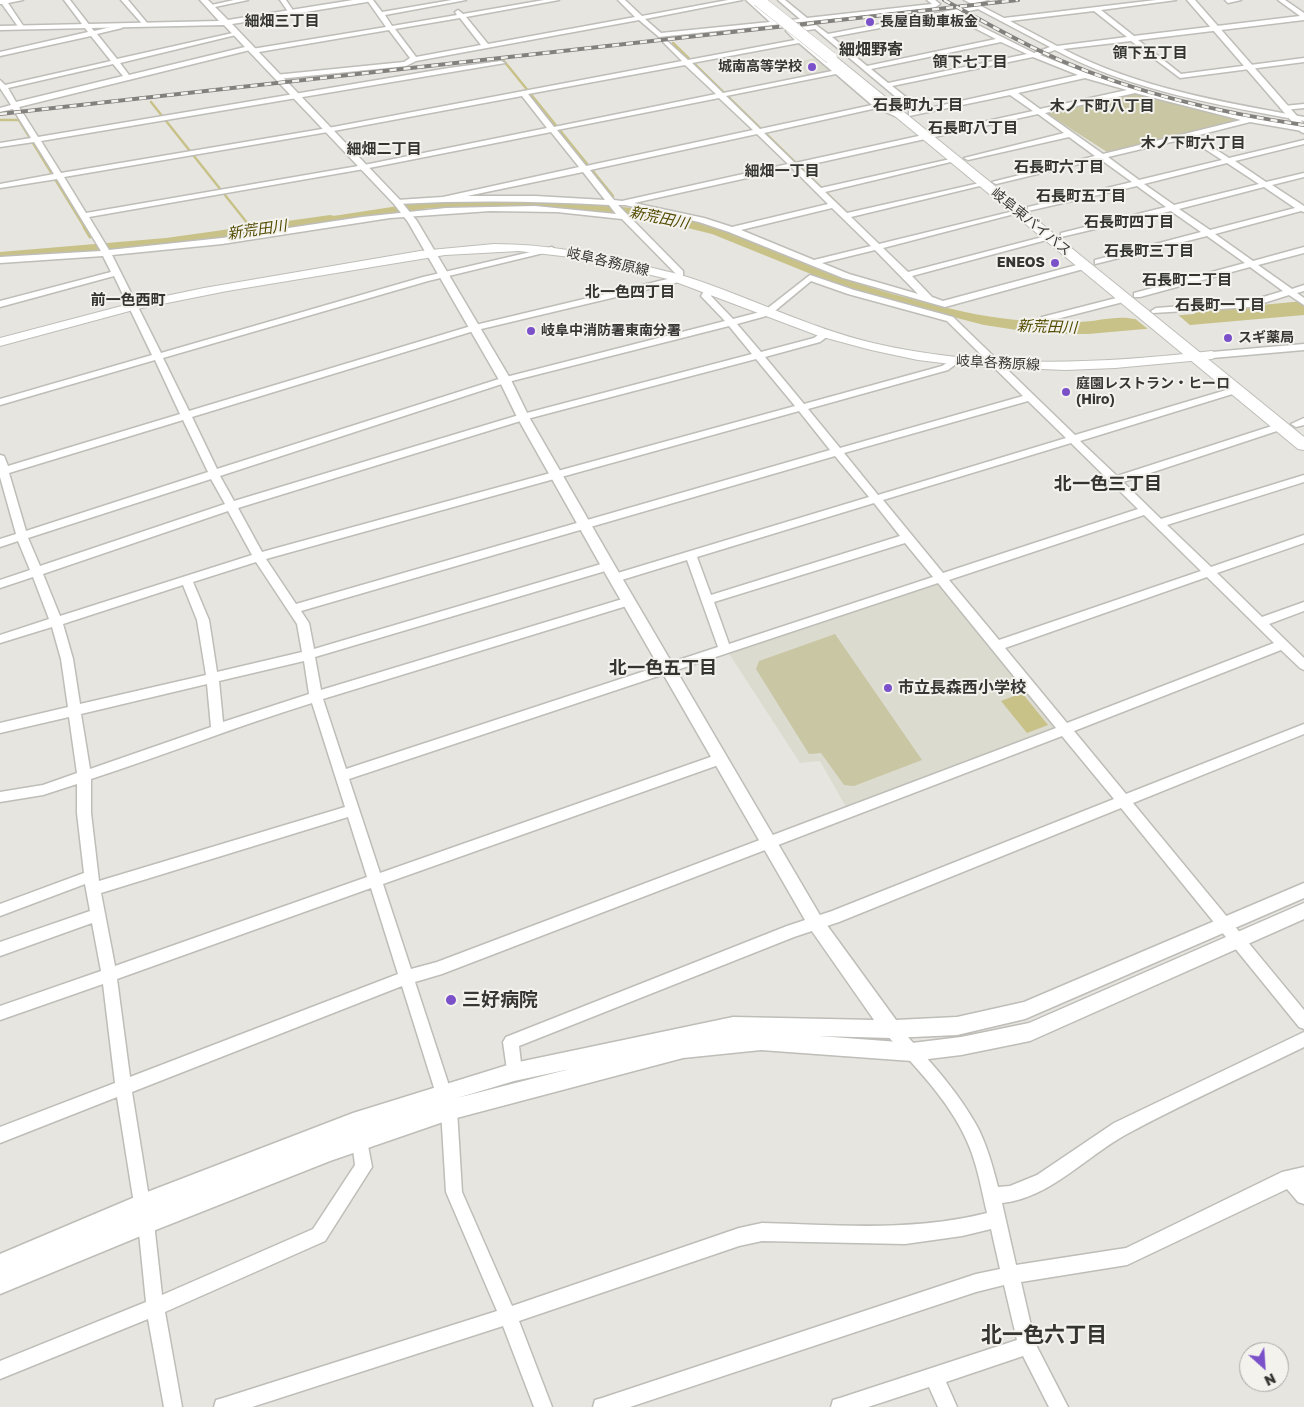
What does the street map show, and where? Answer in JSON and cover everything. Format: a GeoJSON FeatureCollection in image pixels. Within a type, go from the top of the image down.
{"type":"FeatureCollection","features":[{"type":"Feature","properties":{"kind":"highway","name":"岐阜東バイパス"},"geometry":{"type":"LineString","coordinates":[[758,0],[836,57]]}},
{"type":"Feature","properties":{"kind":"highway","name":"岐阜東バイパス"},"geometry":{"type":"LineString","coordinates":[[770,0],[836,57],[990,183],[1024,210],[1064,235],[1098,262],[1137,295],[1160,319],[1204,356],[1296,425],[1304,445]]}},
{"type":"Feature","properties":{"kind":"highway","name":"岐阜東バイパス"},"geometry":{"type":"LineString","coordinates":[[1024,210],[1050,238],[1124,299],[1160,319]]}},
{"type":"Feature","properties":{"kind":"highway","name":"岐阜東バイパス"},"geometry":{"type":"LineString","coordinates":[[1204,356],[1236,390],[1296,425]]}},
{"type":"Feature","properties":{"kind":"highway"},"geometry":{"type":"LineString","coordinates":[[1296,425],[1293,442],[1304,452]]}},
{"type":"Feature","properties":{"kind":"main road","name":"岐阜各務原線"},"geometry":{"type":"LineString","coordinates":[[0,342],[134,307],[430,252],[493,247],[552,250],[583,254],[680,279],[825,334],[898,352],[956,361],[996,365],[1099,364],[1204,356]]}},
{"type":"Feature","properties":{"kind":"street"},"geometry":{"type":"LineString","coordinates":[[2,2],[20,0]]}},
{"type":"Feature","properties":{"kind":"street"},"geometry":{"type":"LineString","coordinates":[[68,0],[126,77]]}},
{"type":"Feature","properties":{"kind":"street"},"geometry":{"type":"LineString","coordinates":[[124,0],[146,25]]}},
{"type":"Feature","properties":{"kind":"street"},"geometry":{"type":"LineString","coordinates":[[207,3],[241,0]]}},
{"type":"Feature","properties":{"kind":"street"},"geometry":{"type":"LineString","coordinates":[[283,0],[291,12]]}},
{"type":"Feature","properties":{"kind":"street"},"geometry":{"type":"LineString","coordinates":[[0,28],[226,23],[368,0],[381,14],[414,59]]}},
{"type":"Feature","properties":{"kind":"street"},"geometry":{"type":"LineString","coordinates":[[381,14],[463,0]]}},
{"type":"Feature","properties":{"kind":"street"},"geometry":{"type":"LineString","coordinates":[[0,110],[126,77],[251,50],[462,16],[534,2],[556,0]]}},
{"type":"Feature","properties":{"kind":"street"},"geometry":{"type":"LineString","coordinates":[[621,0],[658,35],[934,6],[937,4],[930,0]]}},
{"type":"Feature","properties":{"kind":"street"},"geometry":{"type":"LineString","coordinates":[[278,77],[406,64],[414,59],[739,0]]}},
{"type":"Feature","properties":{"kind":"street"},"geometry":{"type":"LineString","coordinates":[[749,0],[776,23]]}},
{"type":"Feature","properties":{"kind":"street"},"geometry":{"type":"LineString","coordinates":[[781,0],[806,20]]}},
{"type":"Feature","properties":{"kind":"street"},"geometry":{"type":"LineString","coordinates":[[967,0],[985,0]]}},
{"type":"Feature","properties":{"kind":"street"},"geometry":{"type":"LineString","coordinates":[[1001,20],[1173,0]]}},
{"type":"Feature","properties":{"kind":"street"},"geometry":{"type":"LineString","coordinates":[[1191,0],[1292,118],[1303,126]]}},
{"type":"Feature","properties":{"kind":"street"},"geometry":{"type":"LineString","coordinates":[[1228,1],[1238,0]]}},
{"type":"Feature","properties":{"kind":"street"},"geometry":{"type":"LineString","coordinates":[[1281,0],[1304,17]]}},
{"type":"Feature","properties":{"kind":"street"},"geometry":{"type":"LineString","coordinates":[[450,1],[486,46]]}},
{"type":"Feature","properties":{"kind":"street"},"geometry":{"type":"LineString","coordinates":[[2,2],[21,27]]}},
{"type":"Feature","properties":{"kind":"street"},"geometry":{"type":"LineString","coordinates":[[207,3],[402,208],[505,380],[522,417],[815,922],[891,1029],[935,1079],[960,1112],[973,1135],[991,1196],[1027,1346],[1059,1407]]}},
{"type":"Feature","properties":{"kind":"street"},"geometry":{"type":"LineString","coordinates":[[827,36],[979,8],[1054,48],[1105,71],[1167,91],[1227,106],[1292,118]]}},
{"type":"Feature","properties":{"kind":"street"},"geometry":{"type":"LineString","coordinates":[[1096,9],[1180,76],[1304,60]]}},
{"type":"Feature","properties":{"kind":"street"},"geometry":{"type":"LineString","coordinates":[[950,13],[1001,40],[1085,76],[1134,91],[1252,120],[1303,126]]}},
{"type":"Feature","properties":{"kind":"street"},"geometry":{"type":"LineString","coordinates":[[887,85],[1034,55],[1054,48],[1304,17]]}},
{"type":"Feature","properties":{"kind":"street"},"geometry":{"type":"LineString","coordinates":[[459,25],[468,23]]}},
{"type":"Feature","properties":{"kind":"street"},"geometry":{"type":"LineString","coordinates":[[0,54],[122,25]]}},
{"type":"Feature","properties":{"kind":"street"},"geometry":{"type":"LineString","coordinates":[[907,115],[913,107],[816,27],[788,31],[878,106],[907,115],[1085,76]]}},
{"type":"Feature","properties":{"kind":"street"},"geometry":{"type":"LineString","coordinates":[[236,34],[2,85],[104,249],[231,506],[259,557],[303,623],[316,697],[446,1101],[451,1124],[454,1192],[508,1316],[543,1407]]}},
{"type":"Feature","properties":{"kind":"street"},"geometry":{"type":"LineString","coordinates":[[396,36],[405,34]]}},
{"type":"Feature","properties":{"kind":"street"},"geometry":{"type":"LineString","coordinates":[[866,68],[1001,40]]}},
{"type":"Feature","properties":{"kind":"street"},"geometry":{"type":"LineString","coordinates":[[0,186],[328,130],[800,41]]}},
{"type":"Feature","properties":{"kind":"street"},"geometry":{"type":"LineString","coordinates":[[666,42],[846,216],[929,300]]}},
{"type":"Feature","properties":{"kind":"street"},"geometry":{"type":"LineString","coordinates":[[0,145],[450,70],[501,64]]}},
{"type":"Feature","properties":{"kind":"street"},"geometry":{"type":"LineString","coordinates":[[83,216],[364,167],[837,72]]}},
{"type":"Feature","properties":{"kind":"street"},"geometry":{"type":"LineString","coordinates":[[443,199],[535,198],[622,203],[794,167],[1134,91]]}},
{"type":"Feature","properties":{"kind":"street"},"geometry":{"type":"LineString","coordinates":[[1013,92],[1208,234],[1304,301]]}},
{"type":"Feature","properties":{"kind":"street"},"geometry":{"type":"LineString","coordinates":[[2,471],[474,328],[680,279],[680,273],[622,216],[524,94]]}},
{"type":"Feature","properties":{"kind":"street"},"geometry":{"type":"LineString","coordinates":[[0,260],[104,249],[195,244],[402,208],[878,106]]}},
{"type":"Feature","properties":{"kind":"street"},"geometry":{"type":"LineString","coordinates":[[1284,108],[1304,106]]}},
{"type":"Feature","properties":{"kind":"street"},"geometry":{"type":"LineString","coordinates":[[846,216],[1252,120]]}},
{"type":"Feature","properties":{"kind":"street"},"geometry":{"type":"LineString","coordinates":[[820,191],[1071,134]]}},
{"type":"Feature","properties":{"kind":"street"},"geometry":{"type":"LineString","coordinates":[[1190,135],[1303,209]]}},
{"type":"Feature","properties":{"kind":"street"},"geometry":{"type":"LineString","coordinates":[[812,263],[1304,142]]}},
{"type":"Feature","properties":{"kind":"street"},"geometry":{"type":"LineString","coordinates":[[1064,235],[1304,175]]}},
{"type":"Feature","properties":{"kind":"street"},"geometry":{"type":"LineString","coordinates":[[622,203],[701,220],[732,230],[846,276],[945,304],[1084,266]]}},
{"type":"Feature","properties":{"kind":"street"},"geometry":{"type":"LineString","coordinates":[[732,230],[834,205]]}},
{"type":"Feature","properties":{"kind":"street"},"geometry":{"type":"LineString","coordinates":[[402,208],[446,210],[522,209],[588,212],[622,216]]}},
{"type":"Feature","properties":{"kind":"street"},"geometry":{"type":"LineString","coordinates":[[1098,262],[1303,209]]}},
{"type":"Feature","properties":{"kind":"street"},"geometry":{"type":"LineString","coordinates":[[906,275],[1050,238]]}},
{"type":"Feature","properties":{"kind":"street"},"geometry":{"type":"LineString","coordinates":[[0,402],[443,275],[552,250]]}},
{"type":"Feature","properties":{"kind":"street"},"geometry":{"type":"LineString","coordinates":[[1137,295],[1304,250]]}},
{"type":"Feature","properties":{"kind":"street"},"geometry":{"type":"LineString","coordinates":[[0,304],[116,274]]}},
{"type":"Feature","properties":{"kind":"street"},"geometry":{"type":"LineString","coordinates":[[0,543],[505,380],[767,313],[810,278],[851,292],[950,319],[1304,665]]}},
{"type":"Feature","properties":{"kind":"street"},"geometry":{"type":"LineString","coordinates":[[1160,319],[1251,304],[1304,288]]}},
{"type":"Feature","properties":{"kind":"street"},"geometry":{"type":"LineString","coordinates":[[709,290],[706,296],[760,356],[1304,1022]]}},
{"type":"Feature","properties":{"kind":"street"},"geometry":{"type":"LineString","coordinates":[[1045,319],[1124,299]]}},
{"type":"Feature","properties":{"kind":"street"},"geometry":{"type":"LineString","coordinates":[[0,584],[231,506],[522,417],[760,356],[817,340],[825,334]]}},
{"type":"Feature","properties":{"kind":"street"},"geometry":{"type":"LineString","coordinates":[[1204,356],[1304,347]]}},
{"type":"Feature","properties":{"kind":"street"},"geometry":{"type":"LineString","coordinates":[[0,639],[259,557],[945,368],[956,361]]}},
{"type":"Feature","properties":{"kind":"street"},"geometry":{"type":"LineString","coordinates":[[615,578],[1236,390]]}},
{"type":"Feature","properties":{"kind":"street"},"geometry":{"type":"LineString","coordinates":[[294,609],[1029,397]]}},
{"type":"Feature","properties":{"kind":"street"},"geometry":{"type":"LineString","coordinates":[[1114,480],[1296,425]]}},
{"type":"Feature","properties":{"kind":"street"},"geometry":{"type":"LineString","coordinates":[[0,458],[2,471],[22,536],[56,621],[67,659],[84,776],[84,812],[92,883],[109,976],[123,1087],[144,1213],[154,1307],[173,1407]]}},
{"type":"Feature","properties":{"kind":"street"},"geometry":{"type":"LineString","coordinates":[[1158,524],[1304,478]]}},
{"type":"Feature","properties":{"kind":"street"},"geometry":{"type":"LineString","coordinates":[[342,776],[1145,511]]}},
{"type":"Feature","properties":{"kind":"street"},"geometry":{"type":"LineString","coordinates":[[1287,545],[1298,532],[1304,530]]}},
{"type":"Feature","properties":{"kind":"street"},"geometry":{"type":"LineString","coordinates":[[708,600],[908,538]]}},
{"type":"Feature","properties":{"kind":"street"},"geometry":{"type":"LineString","coordinates":[[996,646],[1304,539]]}},
{"type":"Feature","properties":{"kind":"street"},"geometry":{"type":"LineString","coordinates":[[1287,545],[1304,546]]}},
{"type":"Feature","properties":{"kind":"street"},"geometry":{"type":"LineString","coordinates":[[692,555],[725,649]]}},
{"type":"Feature","properties":{"kind":"street"},"geometry":{"type":"LineString","coordinates":[[0,728],[212,676],[308,655],[608,566]]}},
{"type":"Feature","properties":{"kind":"street"},"geometry":{"type":"LineString","coordinates":[[186,580],[203,620],[218,730]]}},
{"type":"Feature","properties":{"kind":"street"},"geometry":{"type":"LineString","coordinates":[[0,797],[42,790],[172,747],[262,713],[629,601]]}},
{"type":"Feature","properties":{"kind":"street"},"geometry":{"type":"LineString","coordinates":[[1262,622],[1304,606]]}},
{"type":"Feature","properties":{"kind":"street"},"geometry":{"type":"LineString","coordinates":[[0,1135],[405,978],[437,968],[1066,729],[1284,644]]}},
{"type":"Feature","properties":{"kind":"street"},"geometry":{"type":"LineString","coordinates":[[514,1072],[510,1042],[815,922],[843,914],[1304,730]]}},
{"type":"Feature","properties":{"kind":"street"},"geometry":{"type":"LineString","coordinates":[[0,1014],[720,759]]}},
{"type":"Feature","properties":{"kind":"street"},"geometry":{"type":"LineString","coordinates":[[0,910],[353,810]]}},
{"type":"Feature","properties":{"kind":"street"},"geometry":{"type":"LineString","coordinates":[[0,1264],[144,1213],[360,1141],[514,1072],[733,1026],[891,1029],[957,1026],[1024,1010],[1223,923],[1304,890]]}},
{"type":"Feature","properties":{"kind":"street"},"geometry":{"type":"LineString","coordinates":[[0,1284],[144,1213],[353,1123],[683,1049],[761,1041],[912,1052],[961,1046],[1030,1032],[1304,911]]}},
{"type":"Feature","properties":{"kind":"street"},"geometry":{"type":"LineString","coordinates":[[0,949],[98,915]]}},
{"type":"Feature","properties":{"kind":"street"},"geometry":{"type":"LineString","coordinates":[[991,1196],[1006,1196],[1037,1186],[1118,1130],[1304,1039]]}},
{"type":"Feature","properties":{"kind":"street"},"geometry":{"type":"LineString","coordinates":[[0,1370],[154,1307],[319,1236],[364,1167],[360,1141]]}},
{"type":"Feature","properties":{"kind":"street"},"geometry":{"type":"LineString","coordinates":[[602,1407],[653,1388],[769,1352],[976,1283],[1010,1275],[1127,1256],[1296,1177],[1304,1196]]}},
{"type":"Feature","properties":{"kind":"street"},"geometry":{"type":"LineString","coordinates":[[222,1407],[508,1316],[739,1237],[762,1232],[905,1236],[962,1228],[997,1219]]}},
{"type":"Feature","properties":{"kind":"street"},"geometry":{"type":"LineString","coordinates":[[840,1407],[934,1378],[1027,1346]]}},
{"type":"Feature","properties":{"kind":"street"},"geometry":{"type":"LineString","coordinates":[[934,1378],[948,1407]]}},
{"type":"Feature","properties":{"kind":"shaded area","name":"城南高等学校"},"geometry":{"type":"Polygon","coordinates":[[[815,58],[833,72],[809,77],[792,63],[815,58]]]}},
{"type":"Feature","properties":{"kind":"shaded area"},"geometry":{"type":"Polygon","coordinates":[[[1136,94],[1242,120],[1107,152],[1046,113],[1136,94]]]}},
{"type":"Feature","properties":{"kind":"shaded area","name":"市立長森西小学校"},"geometry":{"type":"Polygon","coordinates":[[[935,584],[943,585],[1054,724],[1053,729],[846,807],[820,761],[800,763],[728,652],[935,584]]]}},
{"type":"Feature","properties":{"kind":"shaded area"},"geometry":{"type":"Polygon","coordinates":[[[835,634],[922,760],[854,786],[844,785],[821,753],[809,754],[756,669],[759,661],[835,634]]]}},
{"type":"Feature","properties":{"kind":"water"},"geometry":{"type":"Polygon","coordinates":[[[533,200],[627,207],[683,218],[735,235],[856,283],[928,303],[993,317],[1035,321],[1085,322],[1113,318],[1134,319],[1194,314],[1197,311],[1304,301],[1304,315],[1088,334],[1043,334],[984,325],[843,287],[712,234],[639,216],[534,206],[431,208],[302,226],[301,221],[424,202],[533,200]]]}},
{"type":"Feature","properties":{"kind":"water"},"geometry":{"type":"Polygon","coordinates":[[[1022,693],[1048,725],[1027,733],[1001,701],[1022,693]]]}},
{"type":"Feature","properties":{"kind":"pier"},"geometry":{"type":"Polygon","coordinates":[[[1176,313],[1191,326],[1149,330],[1133,317],[1176,313]]]}},
{"type":"Feature","properties":{"kind":"waterway"},"geometry":{"type":"LineString","coordinates":[[673,43],[847,213]]}},
{"type":"Feature","properties":{"kind":"waterway"},"geometry":{"type":"LineString","coordinates":[[504,61],[613,196]]}},
{"type":"Feature","properties":{"kind":"waterway"},"geometry":{"type":"LineString","coordinates":[[151,102],[248,224]]}},
{"type":"Feature","properties":{"kind":"waterway"},"geometry":{"type":"LineString","coordinates":[[0,120],[19,120],[85,228]]}},
{"type":"Feature","properties":{"kind":"waterway","name":"新荒田川"},"geometry":{"type":"LineString","coordinates":[[0,256],[166,242],[330,219]]}},
{"type":"Feature","properties":{"kind":"waterway"},"geometry":{"type":"LineString","coordinates":[[84,227],[90,237]]}},
{"type":"Feature","properties":{"kind":"railway"},"geometry":{"type":"LineString","coordinates":[[944,0],[957,7]]}},
{"type":"Feature","properties":{"kind":"railway"},"geometry":{"type":"LineString","coordinates":[[957,7],[1018,0]]}},
{"type":"Feature","properties":{"kind":"railway"},"geometry":{"type":"LineString","coordinates":[[0,114],[957,7]]}},
{"type":"Feature","properties":{"kind":"railway"},"geometry":{"type":"LineString","coordinates":[[957,7],[1047,54],[1091,73],[1181,101],[1242,115],[1304,125]]}},
{"type":"Feature","properties":{"kind":"place","name":"長屋自動車板金"},"geometry":{"type":"Point","coordinates":[870,22]}},
{"type":"Feature","properties":{"kind":"place","name":"城南高等学校"},"geometry":{"type":"Point","coordinates":[812,67]}},
{"type":"Feature","properties":{"kind":"place","name":"ENEOS"},"geometry":{"type":"Point","coordinates":[1055,263]}},
{"type":"Feature","properties":{"kind":"place","name":"岐阜中消防署東南分署"},"geometry":{"type":"Point","coordinates":[531,331]}},
{"type":"Feature","properties":{"kind":"place","name":"スギ薬局"},"geometry":{"type":"Point","coordinates":[1228,338]}},
{"type":"Feature","properties":{"kind":"place","name":"庭園レストラン・ヒーロ (Hiro)"},"geometry":{"type":"Point","coordinates":[1066,392]}},
{"type":"Feature","properties":{"kind":"place","name":"市立長森西小学校"},"geometry":{"type":"Point","coordinates":[888,688]}},
{"type":"Feature","properties":{"kind":"place","name":"三好病院"},"geometry":{"type":"Point","coordinates":[451,1000]}},
{"type":"Feature","properties":{"kind":"district","name":"細畑三丁目"},"geometry":{"type":"Point","coordinates":[282,21]}},
{"type":"Feature","properties":{"kind":"district","name":"細畑野寄"},"geometry":{"type":"Point","coordinates":[871,50]}},
{"type":"Feature","properties":{"kind":"district","name":"領下五丁目"},"geometry":{"type":"Point","coordinates":[1150,53]}},
{"type":"Feature","properties":{"kind":"district","name":"領下七丁目"},"geometry":{"type":"Point","coordinates":[970,62]}},
{"type":"Feature","properties":{"kind":"district","name":"石長町九丁目"},"geometry":{"type":"Point","coordinates":[918,105]}},
{"type":"Feature","properties":{"kind":"district","name":"木ノ下町八丁目"},"geometry":{"type":"Point","coordinates":[1102,106]}},
{"type":"Feature","properties":{"kind":"district","name":"石長町八丁目"},"geometry":{"type":"Point","coordinates":[973,128]}},
{"type":"Feature","properties":{"kind":"district","name":"木ノ下町六丁目"},"geometry":{"type":"Point","coordinates":[1193,143]}},
{"type":"Feature","properties":{"kind":"district","name":"細畑二丁目"},"geometry":{"type":"Point","coordinates":[384,149]}},
{"type":"Feature","properties":{"kind":"district","name":"石長町六丁目"},"geometry":{"type":"Point","coordinates":[1059,167]}},
{"type":"Feature","properties":{"kind":"district","name":"細畑一丁目"},"geometry":{"type":"Point","coordinates":[782,171]}},
{"type":"Feature","properties":{"kind":"district","name":"石長町五丁目"},"geometry":{"type":"Point","coordinates":[1081,196]}},
{"type":"Feature","properties":{"kind":"district","name":"石長町四丁目"},"geometry":{"type":"Point","coordinates":[1129,222]}},
{"type":"Feature","properties":{"kind":"district","name":"石長町三丁目"},"geometry":{"type":"Point","coordinates":[1149,251]}},
{"type":"Feature","properties":{"kind":"district","name":"石長町二丁目"},"geometry":{"type":"Point","coordinates":[1187,280]}},
{"type":"Feature","properties":{"kind":"district","name":"北一色四丁目"},"geometry":{"type":"Point","coordinates":[630,292]}},
{"type":"Feature","properties":{"kind":"district","name":"前一色西町"},"geometry":{"type":"Point","coordinates":[128,300]}},
{"type":"Feature","properties":{"kind":"district","name":"石長町一丁目"},"geometry":{"type":"Point","coordinates":[1220,305]}},
{"type":"Feature","properties":{"kind":"district","name":"北一色三丁目"},"geometry":{"type":"Point","coordinates":[1108,484]}},
{"type":"Feature","properties":{"kind":"district","name":"北一色五丁目"},"geometry":{"type":"Point","coordinates":[663,668]}},
{"type":"Feature","properties":{"kind":"district","name":"北一色六丁目"},"geometry":{"type":"Point","coordinates":[1044,1335]}}]}
